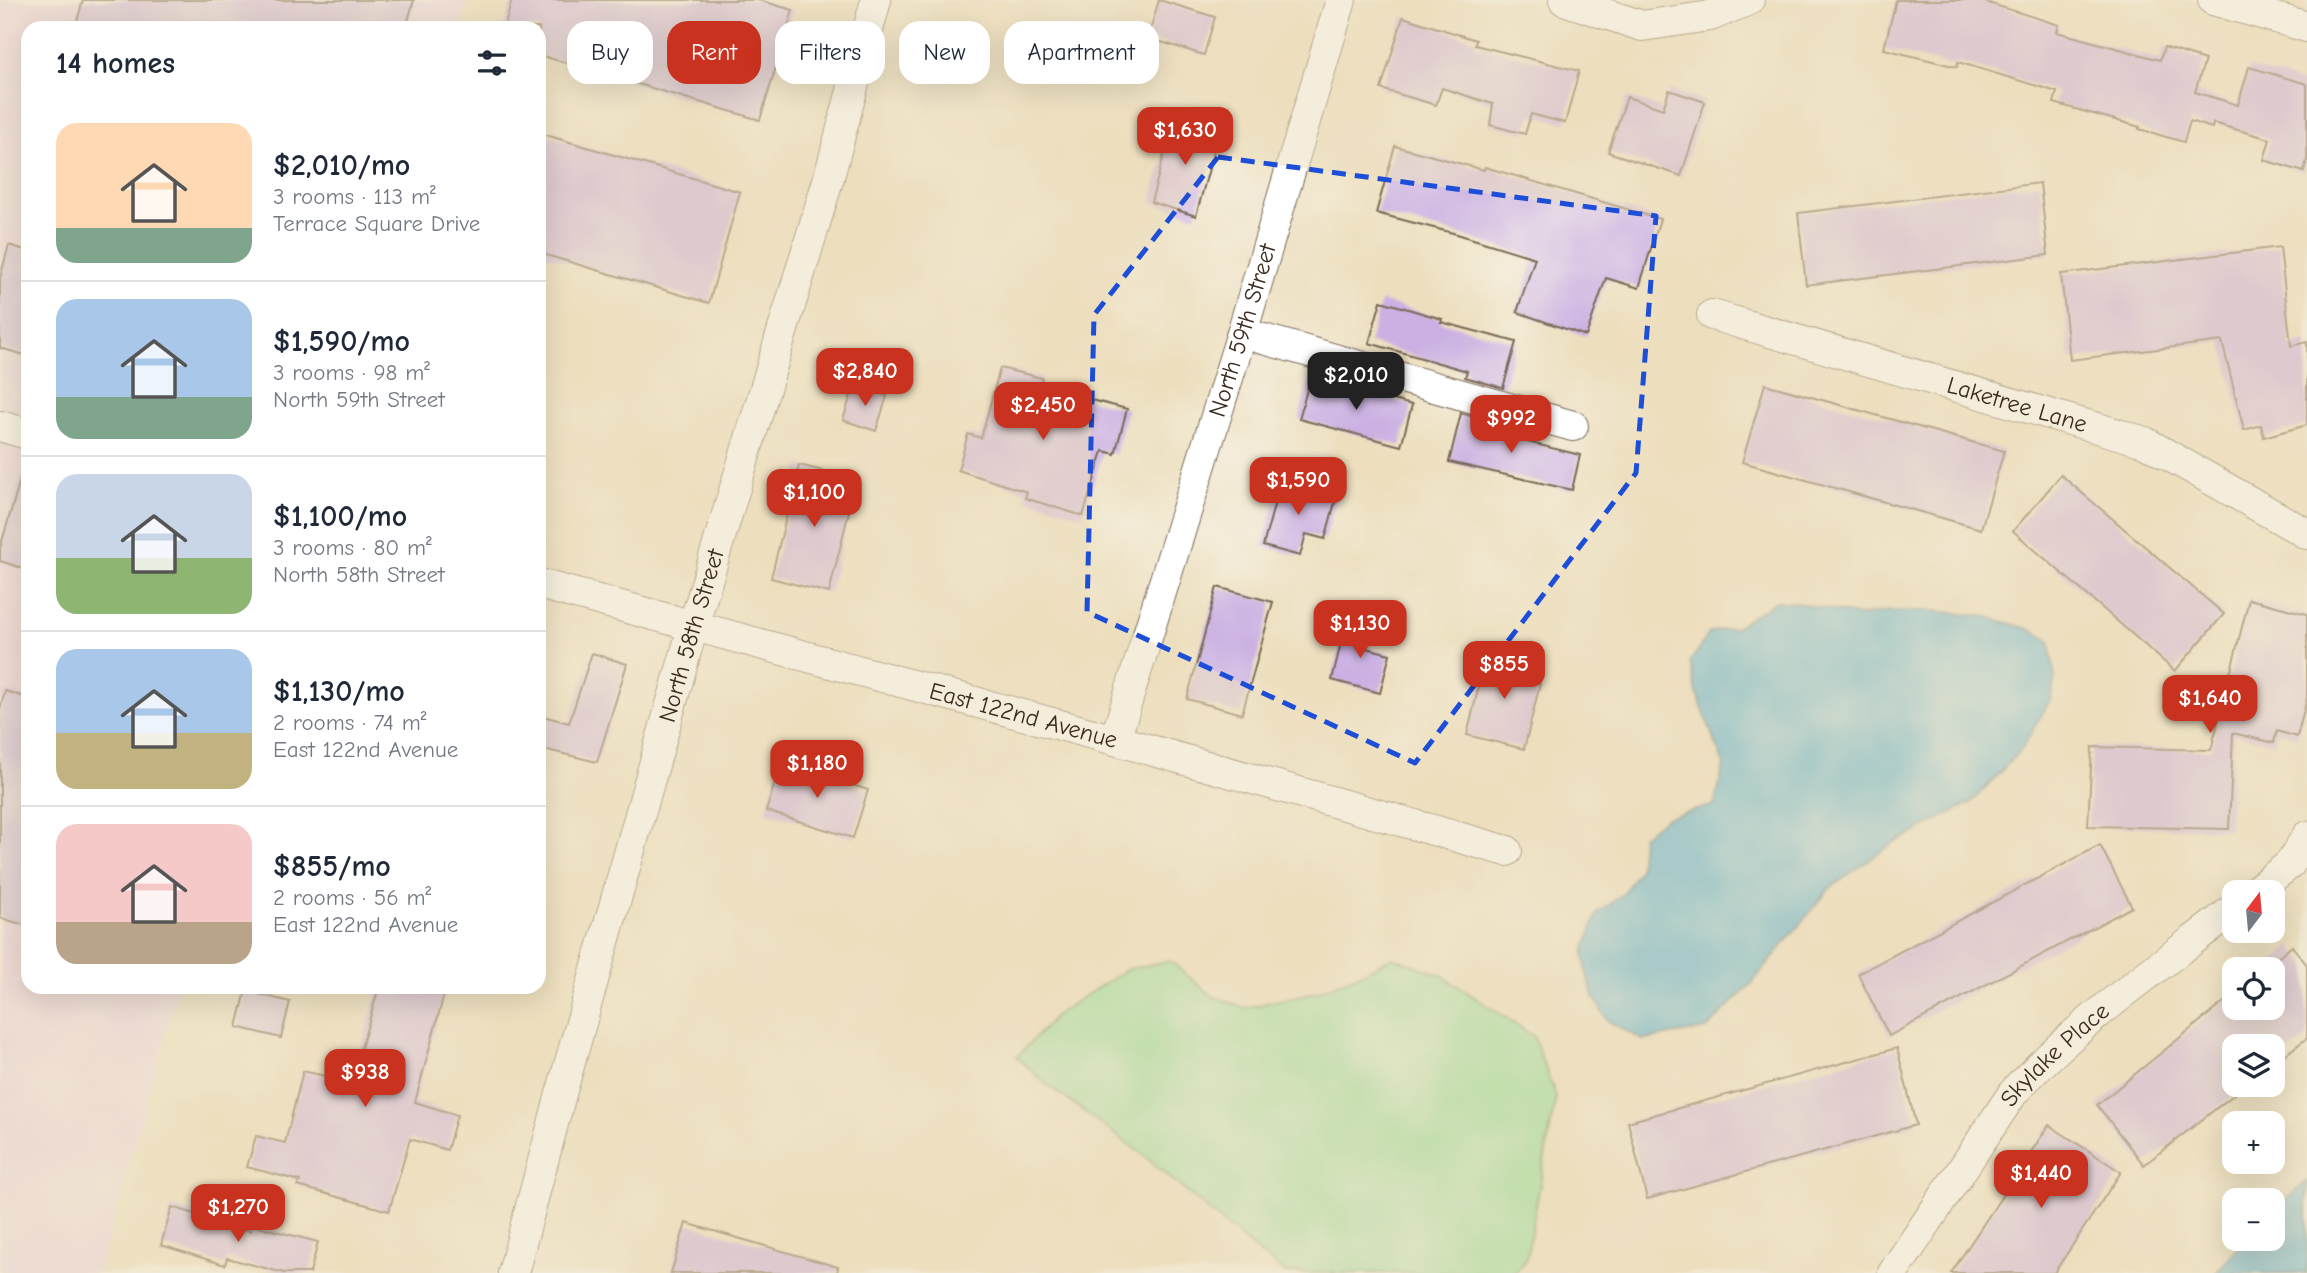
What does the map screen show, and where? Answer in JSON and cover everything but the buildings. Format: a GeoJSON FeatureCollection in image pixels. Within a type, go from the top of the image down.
{"type":"FeatureCollection","features":[{"type":"Feature","properties":{"kind":"street","name":"North 58th Street"},"geometry":{"type":"LineString","coordinates":[[513,1273],[693,627],[829,177],[876,0]]}},
{"type":"Feature","properties":{"kind":"street","name":"North 59th Street"},"geometry":{"type":"LineString","coordinates":[[1115,740],[1242,333],[1340,0]]}},
{"type":"Feature","properties":{"kind":"street"},"geometry":{"type":"LineString","coordinates":[[1564,0],[1642,26],[1710,16],[1749,0]]}},
{"type":"Feature","properties":{"kind":"street"},"geometry":{"type":"LineString","coordinates":[[2213,0],[2307,27]]}},
{"type":"Feature","properties":{"kind":"street","name":"Laketree Lane"},"geometry":{"type":"LineString","coordinates":[[1712,315],[2145,442],[2307,534]]}},
{"type":"Feature","properties":{"kind":"street"},"geometry":{"type":"LineString","coordinates":[[1242,333],[1573,426]]}},
{"type":"Feature","properties":{"kind":"street"},"geometry":{"type":"LineString","coordinates":[[0,426],[21,432]]}},
{"type":"Feature","properties":{"kind":"street","name":"East 122nd Avenue"},"geometry":{"type":"LineString","coordinates":[[546,586],[1115,740],[1507,851]]}},
{"type":"Feature","properties":{"kind":"street"},"geometry":{"type":"LineString","coordinates":[[2269,880],[2290,864],[2307,836]]}},
{"type":"Feature","properties":{"kind":"street","name":"Skylake Place"},"geometry":{"type":"LineString","coordinates":[[1893,1273],[2012,1094],[2035,1069],[2062,1044],[2222,918]]}},
{"type":"Feature","properties":{"kind":"highlighted area"},"geometry":{"type":"Polygon","coordinates":[[[1218,157],[1656,216],[1636,473],[1415,763],[1087,612],[1094,315],[1218,157]]]}},
{"type":"Feature","properties":{"kind":"shaded area"},"geometry":{"type":"Polygon","coordinates":[[[0,0],[468,0],[462,21],[21,21],[21,994],[177,994],[98,1273],[0,1273],[0,0]]]}},
{"type":"Feature","properties":{"kind":"green space"},"geometry":{"type":"Polygon","coordinates":[[[1392,957],[1441,975],[1533,1036],[1556,1097],[1526,1260],[1515,1273],[1286,1273],[1142,1154],[1046,1084],[1017,1057],[1057,1014],[1127,969],[1170,961],[1212,996],[1245,1008],[1316,992],[1359,975],[1392,957]]]}},
{"type":"Feature","properties":{"kind":"water"},"geometry":{"type":"Polygon","coordinates":[[[1776,601],[1860,616],[1889,611],[1934,611],[1983,616],[2029,629],[2050,641],[2055,679],[2050,700],[2022,749],[1972,802],[1889,846],[1830,888],[1752,983],[1707,1029],[1643,1040],[1608,1021],[1594,997],[1584,953],[1597,914],[1623,894],[1639,870],[1642,836],[1666,818],[1715,805],[1724,765],[1697,694],[1690,662],[1710,632],[1734,628],[1776,601]]]}},
{"type":"Feature","properties":{"kind":"water"},"geometry":{"type":"Polygon","coordinates":[[[2307,1181],[2307,1273],[2216,1273],[2235,1251],[2285,1251],[2285,1200],[2307,1181]]]}}]}
